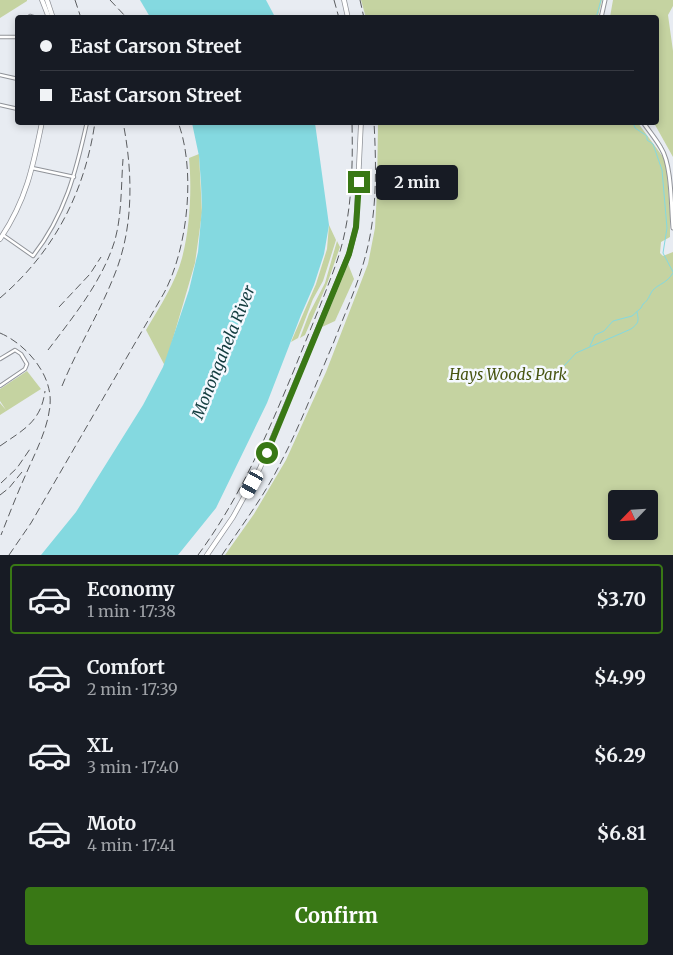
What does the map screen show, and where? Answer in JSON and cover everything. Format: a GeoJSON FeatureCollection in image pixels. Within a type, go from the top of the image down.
{"type":"FeatureCollection","features":[{"type":"Feature","properties":{"kind":"main road"},"geometry":{"type":"LineString","coordinates":[[42,0],[48,15]]}},
{"type":"Feature","properties":{"kind":"main road"},"geometry":{"type":"LineString","coordinates":[[47,0],[52,15]]}},
{"type":"Feature","properties":{"kind":"main road"},"geometry":{"type":"LineString","coordinates":[[344,0],[347,15]]}},
{"type":"Feature","properties":{"kind":"main road"},"geometry":{"type":"LineString","coordinates":[[602,15],[606,0]]}},
{"type":"Feature","properties":{"kind":"main road"},"geometry":{"type":"LineString","coordinates":[[1,237],[21,204],[29,184],[41,125]]}},
{"type":"Feature","properties":{"kind":"main road"},"geometry":{"type":"LineString","coordinates":[[207,555],[244,498],[267,453],[349,254],[356,227],[361,125]]}},
{"type":"Feature","properties":{"kind":"main road"},"geometry":{"type":"LineString","coordinates":[[645,125],[661,147],[667,161],[673,228]]}},
{"type":"Feature","properties":{"kind":"street"},"geometry":{"type":"LineString","coordinates":[[0,37],[15,36]]}},
{"type":"Feature","properties":{"kind":"street"},"geometry":{"type":"LineString","coordinates":[[0,75],[15,78]]}},
{"type":"Feature","properties":{"kind":"street"},"geometry":{"type":"LineString","coordinates":[[0,105],[15,108]]}},
{"type":"Feature","properties":{"kind":"street"},"geometry":{"type":"LineString","coordinates":[[1,237],[33,256],[54,225],[74,177],[86,125]]}},
{"type":"Feature","properties":{"kind":"street"},"geometry":{"type":"LineString","coordinates":[[32,168],[74,177]]}},
{"type":"Feature","properties":{"kind":"street"},"geometry":{"type":"LineString","coordinates":[[0,359],[14,349],[24,358],[27,364],[25,369],[0,386]]}},
{"type":"Feature","properties":{"kind":"green space"},"geometry":{"type":"Polygon","coordinates":[[[0,0],[27,0],[27,1],[0,18],[0,0]]]}},
{"type":"Feature","properties":{"kind":"green space"},"geometry":{"type":"Polygon","coordinates":[[[361,0],[602,0],[598,15],[365,15],[361,0]]]}},
{"type":"Feature","properties":{"kind":"green space"},"geometry":{"type":"Polygon","coordinates":[[[613,0],[673,0],[673,6],[668,15],[673,51],[673,157],[655,125],[659,125],[659,15],[610,15],[613,0]]]}},
{"type":"Feature","properties":{"kind":"green space","name":"Hays Woods Park"},"geometry":{"type":"Polygon","coordinates":[[[378,125],[639,125],[666,161],[670,212],[670,237],[661,242],[660,253],[663,256],[673,252],[673,555],[225,555],[254,514],[286,460],[326,372],[368,264],[375,228],[378,125]]]}},
{"type":"Feature","properties":{"kind":"green space"},"geometry":{"type":"Polygon","coordinates":[[[199,154],[202,213],[195,263],[165,366],[146,330],[171,286],[182,258],[190,208],[189,158],[199,154]]]}},
{"type":"Feature","properties":{"kind":"green space"},"geometry":{"type":"Polygon","coordinates":[[[329,225],[336,240],[323,281],[313,299],[298,338],[291,342],[316,284],[327,249],[329,225]]]}},
{"type":"Feature","properties":{"kind":"green space"},"geometry":{"type":"Polygon","coordinates":[[[337,241],[340,247],[327,284],[305,335],[300,338],[309,314],[325,283],[337,241]]]}},
{"type":"Feature","properties":{"kind":"green space"},"geometry":{"type":"Polygon","coordinates":[[[348,264],[354,279],[335,321],[322,327],[348,264]]]}},
{"type":"Feature","properties":{"kind":"green space"},"geometry":{"type":"Polygon","coordinates":[[[27,371],[41,389],[0,415],[0,403],[6,410],[0,401],[0,389],[27,371]]]}},
{"type":"Feature","properties":{"kind":"water"},"geometry":{"type":"Polygon","coordinates":[[[140,0],[266,0],[274,15],[149,15],[140,0]]]}},
{"type":"Feature","properties":{"kind":"water","name":"Monongahela River"},"geometry":{"type":"Polygon","coordinates":[[[192,125],[315,125],[329,225],[324,254],[314,285],[267,403],[216,508],[178,555],[41,555],[76,512],[143,405],[163,367],[189,290],[198,252],[202,208],[199,156],[192,125]]]}},
{"type":"Feature","properties":{"kind":"waterway"},"geometry":{"type":"LineString","coordinates":[[597,15],[601,0]]}},
{"type":"Feature","properties":{"kind":"waterway"},"geometry":{"type":"LineString","coordinates":[[634,125],[653,144],[662,170],[667,228],[663,253],[673,272]]}},
{"type":"Feature","properties":{"kind":"waterway"},"geometry":{"type":"LineString","coordinates":[[590,346],[595,335],[604,331],[613,321],[632,316],[641,308],[653,290],[673,273]]}},
{"type":"Feature","properties":{"kind":"waterway"},"geometry":{"type":"LineString","coordinates":[[547,381],[562,371],[576,353],[631,329],[638,322],[637,312]]}},
{"type":"Feature","properties":{"kind":"railway"},"geometry":{"type":"LineString","coordinates":[[75,0],[80,15]]}},
{"type":"Feature","properties":{"kind":"railway"},"geometry":{"type":"LineString","coordinates":[[110,0],[124,15]]}},
{"type":"Feature","properties":{"kind":"railway"},"geometry":{"type":"LineString","coordinates":[[334,0],[338,15]]}},
{"type":"Feature","properties":{"kind":"railway"},"geometry":{"type":"LineString","coordinates":[[360,0],[363,15]]}},
{"type":"Feature","properties":{"kind":"railway"},"geometry":{"type":"LineString","coordinates":[[0,298],[36,261],[64,219],[84,173],[94,125]]}},
{"type":"Feature","properties":{"kind":"railway"},"geometry":{"type":"LineString","coordinates":[[62,386],[108,290],[121,258],[130,200],[129,161],[123,125]]}},
{"type":"Feature","properties":{"kind":"railway"},"geometry":{"type":"LineString","coordinates":[[9,555],[31,523],[164,293],[172,275],[179,254],[187,209],[187,163],[184,141],[179,125]]}},
{"type":"Feature","properties":{"kind":"railway"},"geometry":{"type":"LineString","coordinates":[[198,555],[227,511],[252,466],[294,370],[336,264],[348,212],[352,158],[352,125]]}},
{"type":"Feature","properties":{"kind":"railway"},"geometry":{"type":"LineString","coordinates":[[222,555],[261,498],[288,448],[333,344],[359,277],[367,250],[374,208],[374,125]]}},
{"type":"Feature","properties":{"kind":"railway"},"geometry":{"type":"LineString","coordinates":[[48,350],[86,299],[102,272],[114,243],[121,201],[123,159]]}},
{"type":"Feature","properties":{"kind":"railway"},"geometry":{"type":"LineString","coordinates":[[59,307],[90,274],[101,257]]}},
{"type":"Feature","properties":{"kind":"railway"},"geometry":{"type":"LineString","coordinates":[[0,333],[19,345],[36,362],[47,383],[50,394],[49,414],[41,441],[1,535]]}},
{"type":"Feature","properties":{"kind":"railway"},"geometry":{"type":"LineString","coordinates":[[0,446],[23,430],[35,418],[43,402],[45,391]]}},
{"type":"Feature","properties":{"kind":"railway"},"geometry":{"type":"LineString","coordinates":[[1,483],[17,468],[30,449]]}},
{"type":"Feature","properties":{"kind":"railway"},"geometry":{"type":"LineString","coordinates":[[0,495],[9,488],[22,472]]}},
{"type":"Feature","properties":{"kind":"route"},"geometry":{"type":"LineString","coordinates":[[267,453],[352,246],[356,227],[359,182]]}}]}
